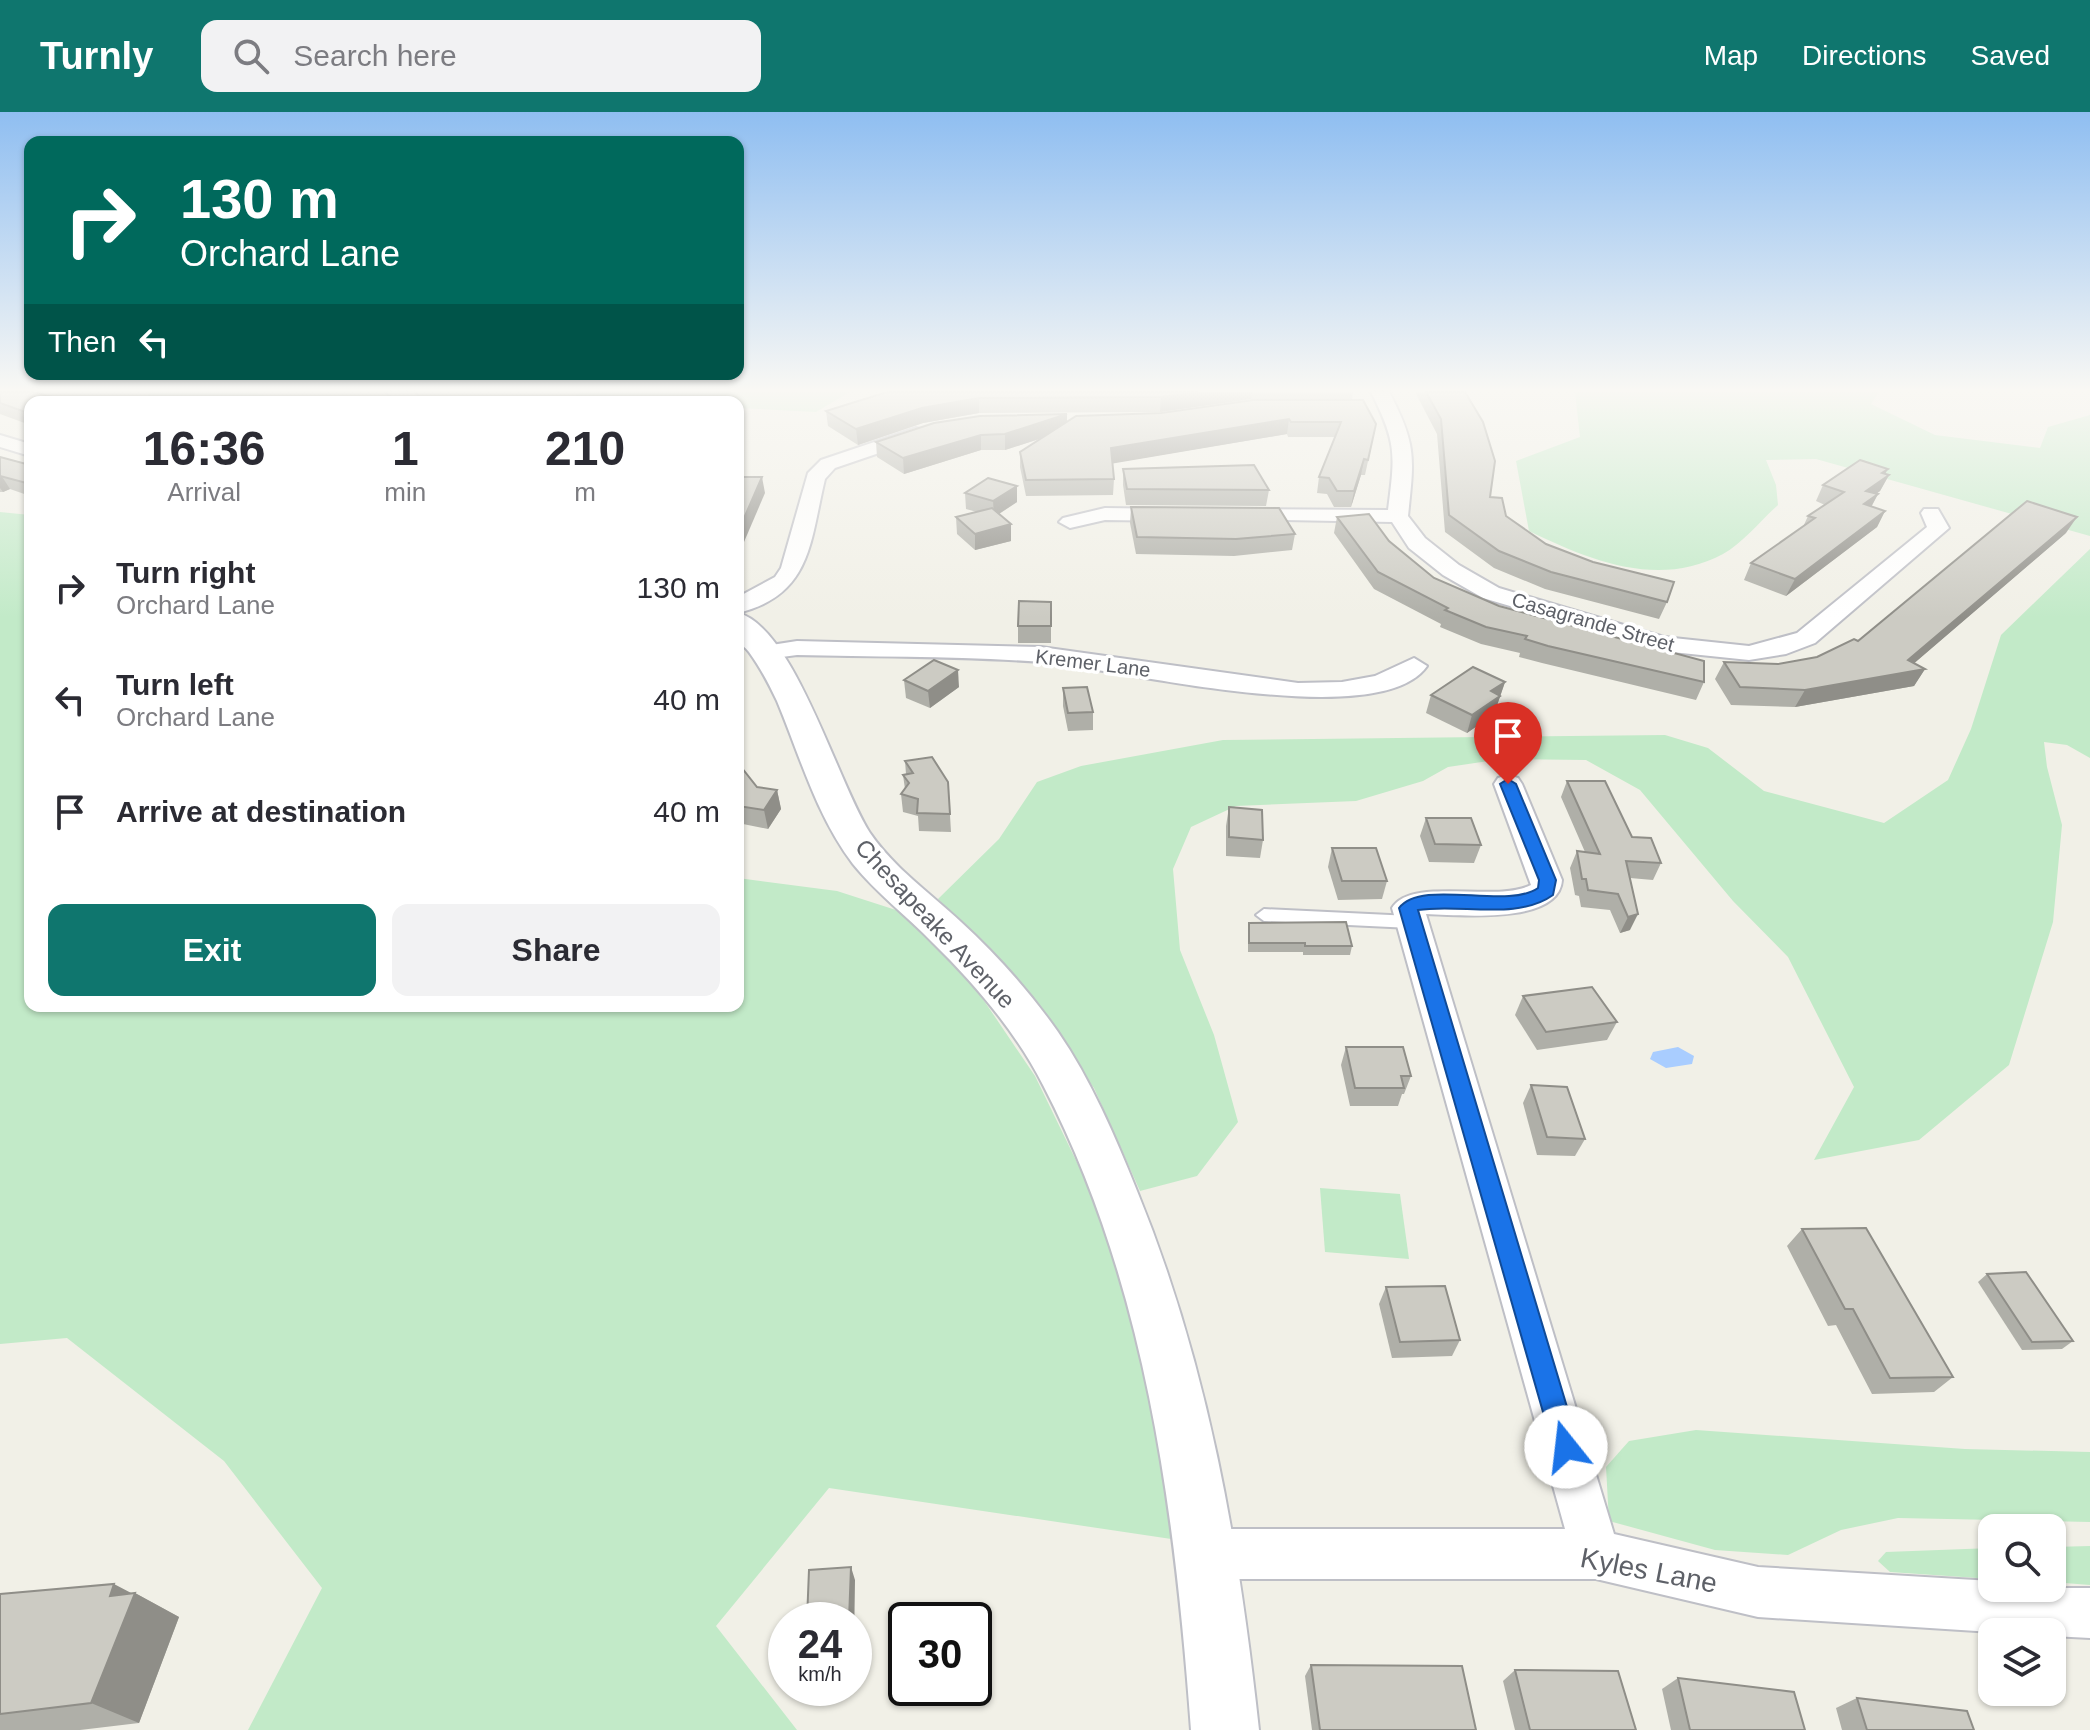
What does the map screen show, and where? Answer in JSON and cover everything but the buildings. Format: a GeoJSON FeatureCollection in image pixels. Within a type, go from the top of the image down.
{"type":"FeatureCollection","features":[{"type":"Feature","properties":{"kind":"street"},"geometry":{"type":"LineString","coordinates":[[744,603],[783,582],[792,568],[815,477],[824,468]]}},
{"type":"Feature","properties":{"kind":"street"},"geometry":{"type":"LineString","coordinates":[[1218,515],[1398,516],[1403,468]]}},
{"type":"Feature","properties":{"kind":"street","name":"Casagrande Street"},"geometry":{"type":"LineString","coordinates":[[1398,516],[1417,543],[1451,570],[1491,593],[1662,644],[1749,653],[1777,649],[1806,638],[1938,528],[1931,513]]}},
{"type":"Feature","properties":{"kind":"street"},"geometry":{"type":"LineString","coordinates":[[1070,522],[1105,514],[1192,515]]}},
{"type":"Feature","properties":{"kind":"street","name":"Kremer Lane"},"geometry":{"type":"LineString","coordinates":[[752,637],[797,648],[1073,657],[1307,691],[1382,683],[1414,666]]}},
{"type":"Feature","properties":{"kind":"street","name":"Chesapeake Avenue"},"geometry":{"type":"LineString","coordinates":[[752,637],[854,837],[904,895],[949,935],[1040,1041],[1086,1127],[1141,1261],[1169,1359],[1206,1554],[1225,1730]]}},
{"type":"Feature","properties":{"kind":"street"},"geometry":{"type":"LineString","coordinates":[[1508,784],[1547,880],[1546,891],[1537,898],[1514,901],[1411,904],[1408,908],[1596,1554]]}},
{"type":"Feature","properties":{"kind":"street","name":"Kyles Lane"},"geometry":{"type":"LineString","coordinates":[[1206,1554],[1596,1554],[1758,1592],[2090,1613]]}},
{"type":"Feature","properties":{"kind":"lane"},"geometry":{"type":"LineString","coordinates":[[1264,915],[1411,922]]}},
{"type":"Feature","properties":{"kind":"green space"},"geometry":{"type":"Polygon","coordinates":[[[1517,468],[1769,468],[1776,485],[1778,505],[1745,538],[1723,554],[1674,569],[1649,570],[1600,560],[1529,531],[1517,468]]]}},
{"type":"Feature","properties":{"kind":"green space"},"geometry":{"type":"Polygon","coordinates":[[[1846,468],[2090,468],[2090,536],[1846,468]]]}},
{"type":"Feature","properties":{"kind":"green space"},"geometry":{"type":"Polygon","coordinates":[[[0,512],[24,514],[24,1012],[744,1012],[744,879],[837,891],[899,911],[972,983],[1035,1076],[1088,1185],[1145,1350],[1178,1540],[829,1488],[716,1626],[768,1693],[768,1706],[778,1706],[797,1730],[248,1730],[322,1588],[224,1461],[67,1338],[0,1344],[0,512]]]}},
{"type":"Feature","properties":{"kind":"green space"},"geometry":{"type":"Polygon","coordinates":[[[2090,549],[2090,758],[2067,745],[2044,742],[2062,825],[2053,922],[2009,1065],[1919,1140],[1814,1160],[1854,1087],[1788,957],[1733,901],[1640,790],[1586,760],[1502,759],[1448,767],[1423,781],[1356,801],[1236,806],[1191,827],[1173,869],[1180,950],[1214,1035],[1238,1122],[1197,1176],[1140,1191],[1094,1088],[1003,966],[938,899],[999,839],[1037,782],[1081,766],[1223,740],[1665,735],[1708,748],[1764,791],[1884,823],[1948,780],[1971,729],[2001,635],[2090,549]]]}},
{"type":"Feature","properties":{"kind":"green space"},"geometry":{"type":"Polygon","coordinates":[[[1320,1188],[1400,1194],[1409,1259],[1325,1252],[1320,1188]]]}},
{"type":"Feature","properties":{"kind":"green space"},"geometry":{"type":"Polygon","coordinates":[[[1696,1430],[1965,1449],[2090,1452],[2090,1522],[2066,1522],[2066,1514],[1978,1514],[1978,1520],[1898,1518],[1841,1530],[1788,1555],[1715,1550],[1609,1521],[1606,1467],[1629,1441],[1696,1430]]]}},
{"type":"Feature","properties":{"kind":"green space"},"geometry":{"type":"Polygon","coordinates":[[[2090,1546],[2090,1585],[2066,1583],[2066,1547],[2090,1546]]]}},
{"type":"Feature","properties":{"kind":"green space"},"geometry":{"type":"Polygon","coordinates":[[[1978,1549],[1978,1578],[1890,1572],[1878,1561],[1886,1552],[1978,1549]]]}},
{"type":"Feature","properties":{"kind":"water"},"geometry":{"type":"Polygon","coordinates":[[[1678,1047],[1694,1056],[1692,1064],[1666,1068],[1650,1059],[1653,1052],[1678,1047]]]}},
{"type":"Feature","properties":{"kind":"route"},"geometry":{"type":"LineString","coordinates":[[1508,784],[1547,880],[1546,891],[1537,898],[1514,901],[1417,903],[1408,908],[1566,1447]]}}]}
